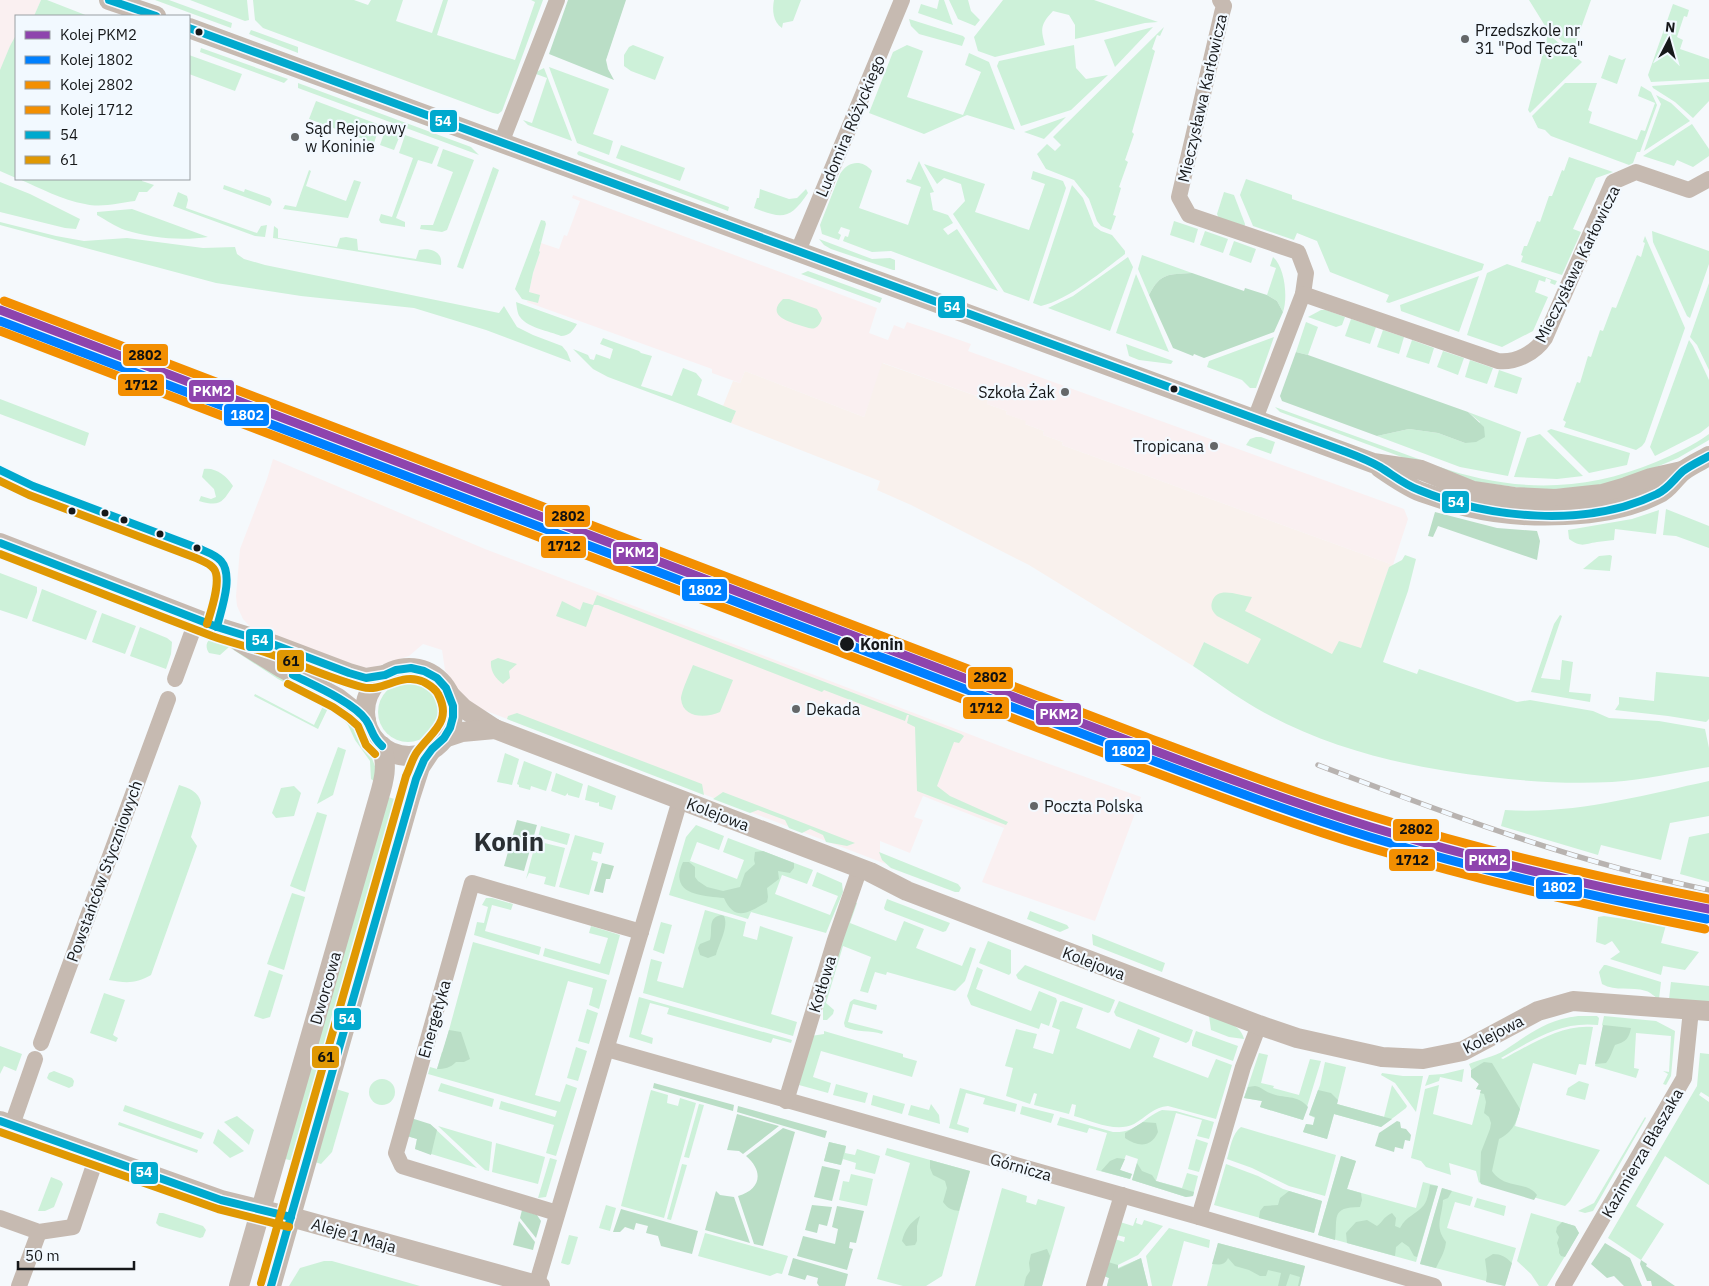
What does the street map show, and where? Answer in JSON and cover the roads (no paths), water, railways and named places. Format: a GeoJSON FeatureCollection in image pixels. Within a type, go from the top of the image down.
{"type":"FeatureCollection","features":[{"type":"Feature","properties":{"kind":"street"},"geometry":{"type":"LineString","coordinates":[[109,0],[153,15]]}},
{"type":"Feature","properties":{"kind":"street"},"geometry":{"type":"LineString","coordinates":[[501,143],[557,0]]}},
{"type":"Feature","properties":{"kind":"street","name":"Ludomira Różyckiego"},"geometry":{"type":"LineString","coordinates":[[798,251],[902,0]]}},
{"type":"Feature","properties":{"kind":"street","name":"Mieczysława Karłowicza"},"geometry":{"type":"LineString","coordinates":[[1220,0],[1224,6],[1179,197],[1189,216],[1298,252],[1306,273],[1302,294],[1255,419]]}},
{"type":"Feature","properties":{"kind":"street"},"geometry":{"type":"LineString","coordinates":[[190,28],[1373,463],[1413,488],[1468,507],[1499,512],[1555,515],[1589,514],[1616,509],[1659,494],[1682,471],[1709,456]]}},
{"type":"Feature","properties":{"kind":"street","name":"Mieczysława Karłowicza"},"geometry":{"type":"LineString","coordinates":[[1302,294],[1498,361],[1506,362],[1524,357],[1540,345],[1545,338],[1614,182],[1636,172],[1689,190],[1709,179]]}},
{"type":"Feature","properties":{"kind":"street"},"geometry":{"type":"LineString","coordinates":[[0,543],[217,627],[276,645],[349,673],[366,678],[410,668],[424,670],[437,678],[446,688],[453,706],[450,728],[438,743],[412,756],[401,755],[391,752],[382,746],[372,734],[366,720],[365,707],[368,695],[375,684],[385,675]]}},
{"type":"Feature","properties":{"kind":"street"},"geometry":{"type":"LineString","coordinates":[[175,679],[197,619]]}},
{"type":"Feature","properties":{"kind":"street"},"geometry":{"type":"LineString","coordinates":[[217,627],[282,668],[338,698],[366,720]]}},
{"type":"Feature","properties":{"kind":"street","name":"Kolejowa"},"geometry":{"type":"LineString","coordinates":[[450,696],[462,708],[495,729],[860,868],[916,895],[1298,1038],[1367,1054],[1391,1058],[1423,1059],[1463,1051],[1538,1011],[1573,1001],[1700,1011]]}},
{"type":"Feature","properties":{"kind":"street","name":"Powstańców Styczniowych"},"geometry":{"type":"LineString","coordinates":[[41,1043],[168,700]]}},
{"type":"Feature","properties":{"kind":"street","name":"Kolejowa"},"geometry":{"type":"LineString","coordinates":[[438,743],[462,732],[495,729]]}},
{"type":"Feature","properties":{"kind":"street","name":"Dworcowa"},"geometry":{"type":"LineString","coordinates":[[271,1286],[410,798],[420,767],[438,743]]}},
{"type":"Feature","properties":{"kind":"street","name":"Dworcowa"},"geometry":{"type":"LineString","coordinates":[[239,1286],[382,790],[386,762],[382,746]]}},
{"type":"Feature","properties":{"kind":"street"},"geometry":{"type":"LineString","coordinates":[[537,1286],[680,800]]}},
{"type":"Feature","properties":{"kind":"street","name":"Kotłowa"},"geometry":{"type":"LineString","coordinates":[[786,1101],[835,940],[860,868]]}},
{"type":"Feature","properties":{"kind":"street","name":"Energetyka"},"geometry":{"type":"LineString","coordinates":[[557,1213],[402,1166],[396,1153],[472,883],[641,932]]}},
{"type":"Feature","properties":{"kind":"street","name":"Kazimierza Błaszaka"},"geometry":{"type":"LineString","coordinates":[[1563,1286],[1684,1078],[1700,1011]]}},
{"type":"Feature","properties":{"kind":"street"},"geometry":{"type":"LineString","coordinates":[[1199,1217],[1243,1066],[1259,1025]]}},
{"type":"Feature","properties":{"kind":"street","name":"Górnicza"},"geometry":{"type":"LineString","coordinates":[[607,1049],[1199,1217],[1434,1286]]}},
{"type":"Feature","properties":{"kind":"street"},"geometry":{"type":"LineString","coordinates":[[6,1123],[36,1059]]}},
{"type":"Feature","properties":{"kind":"street","name":"Aleje 1 Maja"},"geometry":{"type":"LineString","coordinates":[[6,1123],[221,1200],[291,1217],[537,1286]]}},
{"type":"Feature","properties":{"kind":"street"},"geometry":{"type":"LineString","coordinates":[[0,1218],[39,1232],[73,1227],[97,1156]]}},
{"type":"Feature","properties":{"kind":"street"},"geometry":{"type":"LineString","coordinates":[[1094,1286],[1122,1195]]}},
{"type":"Feature","properties":{"kind":"street"},"geometry":{"type":"LineString","coordinates":[[19,1286],[39,1232]]}},
{"type":"Feature","properties":{"kind":"railway"},"geometry":{"type":"LineString","coordinates":[[1318,765],[1463,819],[1560,851],[1609,866],[1709,890]]}},
{"type":"Feature","properties":{"kind":"rail line","name":"2802"},"geometry":{"type":"LineString","coordinates":[[4,301],[1146,737],[1288,789],[1374,817],[1499,852],[1624,882],[1709,899]]}},
{"type":"Feature","properties":{"kind":"rail line","name":"PKM2"},"geometry":{"type":"LineString","coordinates":[[0,310],[1142,746],[1284,798],[1371,827],[1497,862],[1624,892],[1709,909]]}},
{"type":"Feature","properties":{"kind":"rail line","name":"1802"},"geometry":{"type":"LineString","coordinates":[[0,321],[1138,755],[1283,808],[1370,837],[1495,872],[1622,902],[1707,919]]}},
{"type":"Feature","properties":{"kind":"rail line","name":"1712"},"geometry":{"type":"LineString","coordinates":[[0,331],[1135,765],[1279,818],[1367,847],[1493,882],[1620,912],[1705,929]]}},
{"type":"Feature","properties":{"kind":"place","name":"Przedszkole nr 31 \"Pod Tęczą\""},"geometry":{"type":"Point","coordinates":[1465,39]}},
{"type":"Feature","properties":{"kind":"place","name":"Sąd Rejonowy w Koninie"},"geometry":{"type":"Point","coordinates":[295,137]}},
{"type":"Feature","properties":{"kind":"place","name":"Szkoła Żak"},"geometry":{"type":"Point","coordinates":[1065,392]}},
{"type":"Feature","properties":{"kind":"place","name":"Tropicana"},"geometry":{"type":"Point","coordinates":[1214,446]}},
{"type":"Feature","properties":{"kind":"place","name":"Konin"},"geometry":{"type":"Point","coordinates":[847,644]}},
{"type":"Feature","properties":{"kind":"place","name":"Dekada"},"geometry":{"type":"Point","coordinates":[796,709]}},
{"type":"Feature","properties":{"kind":"place","name":"Poczta Polska"},"geometry":{"type":"Point","coordinates":[1034,806]}},
{"type":"Feature","properties":{"kind":"district","name":"Konin"},"geometry":{"type":"Point","coordinates":[509,841]}}]}
